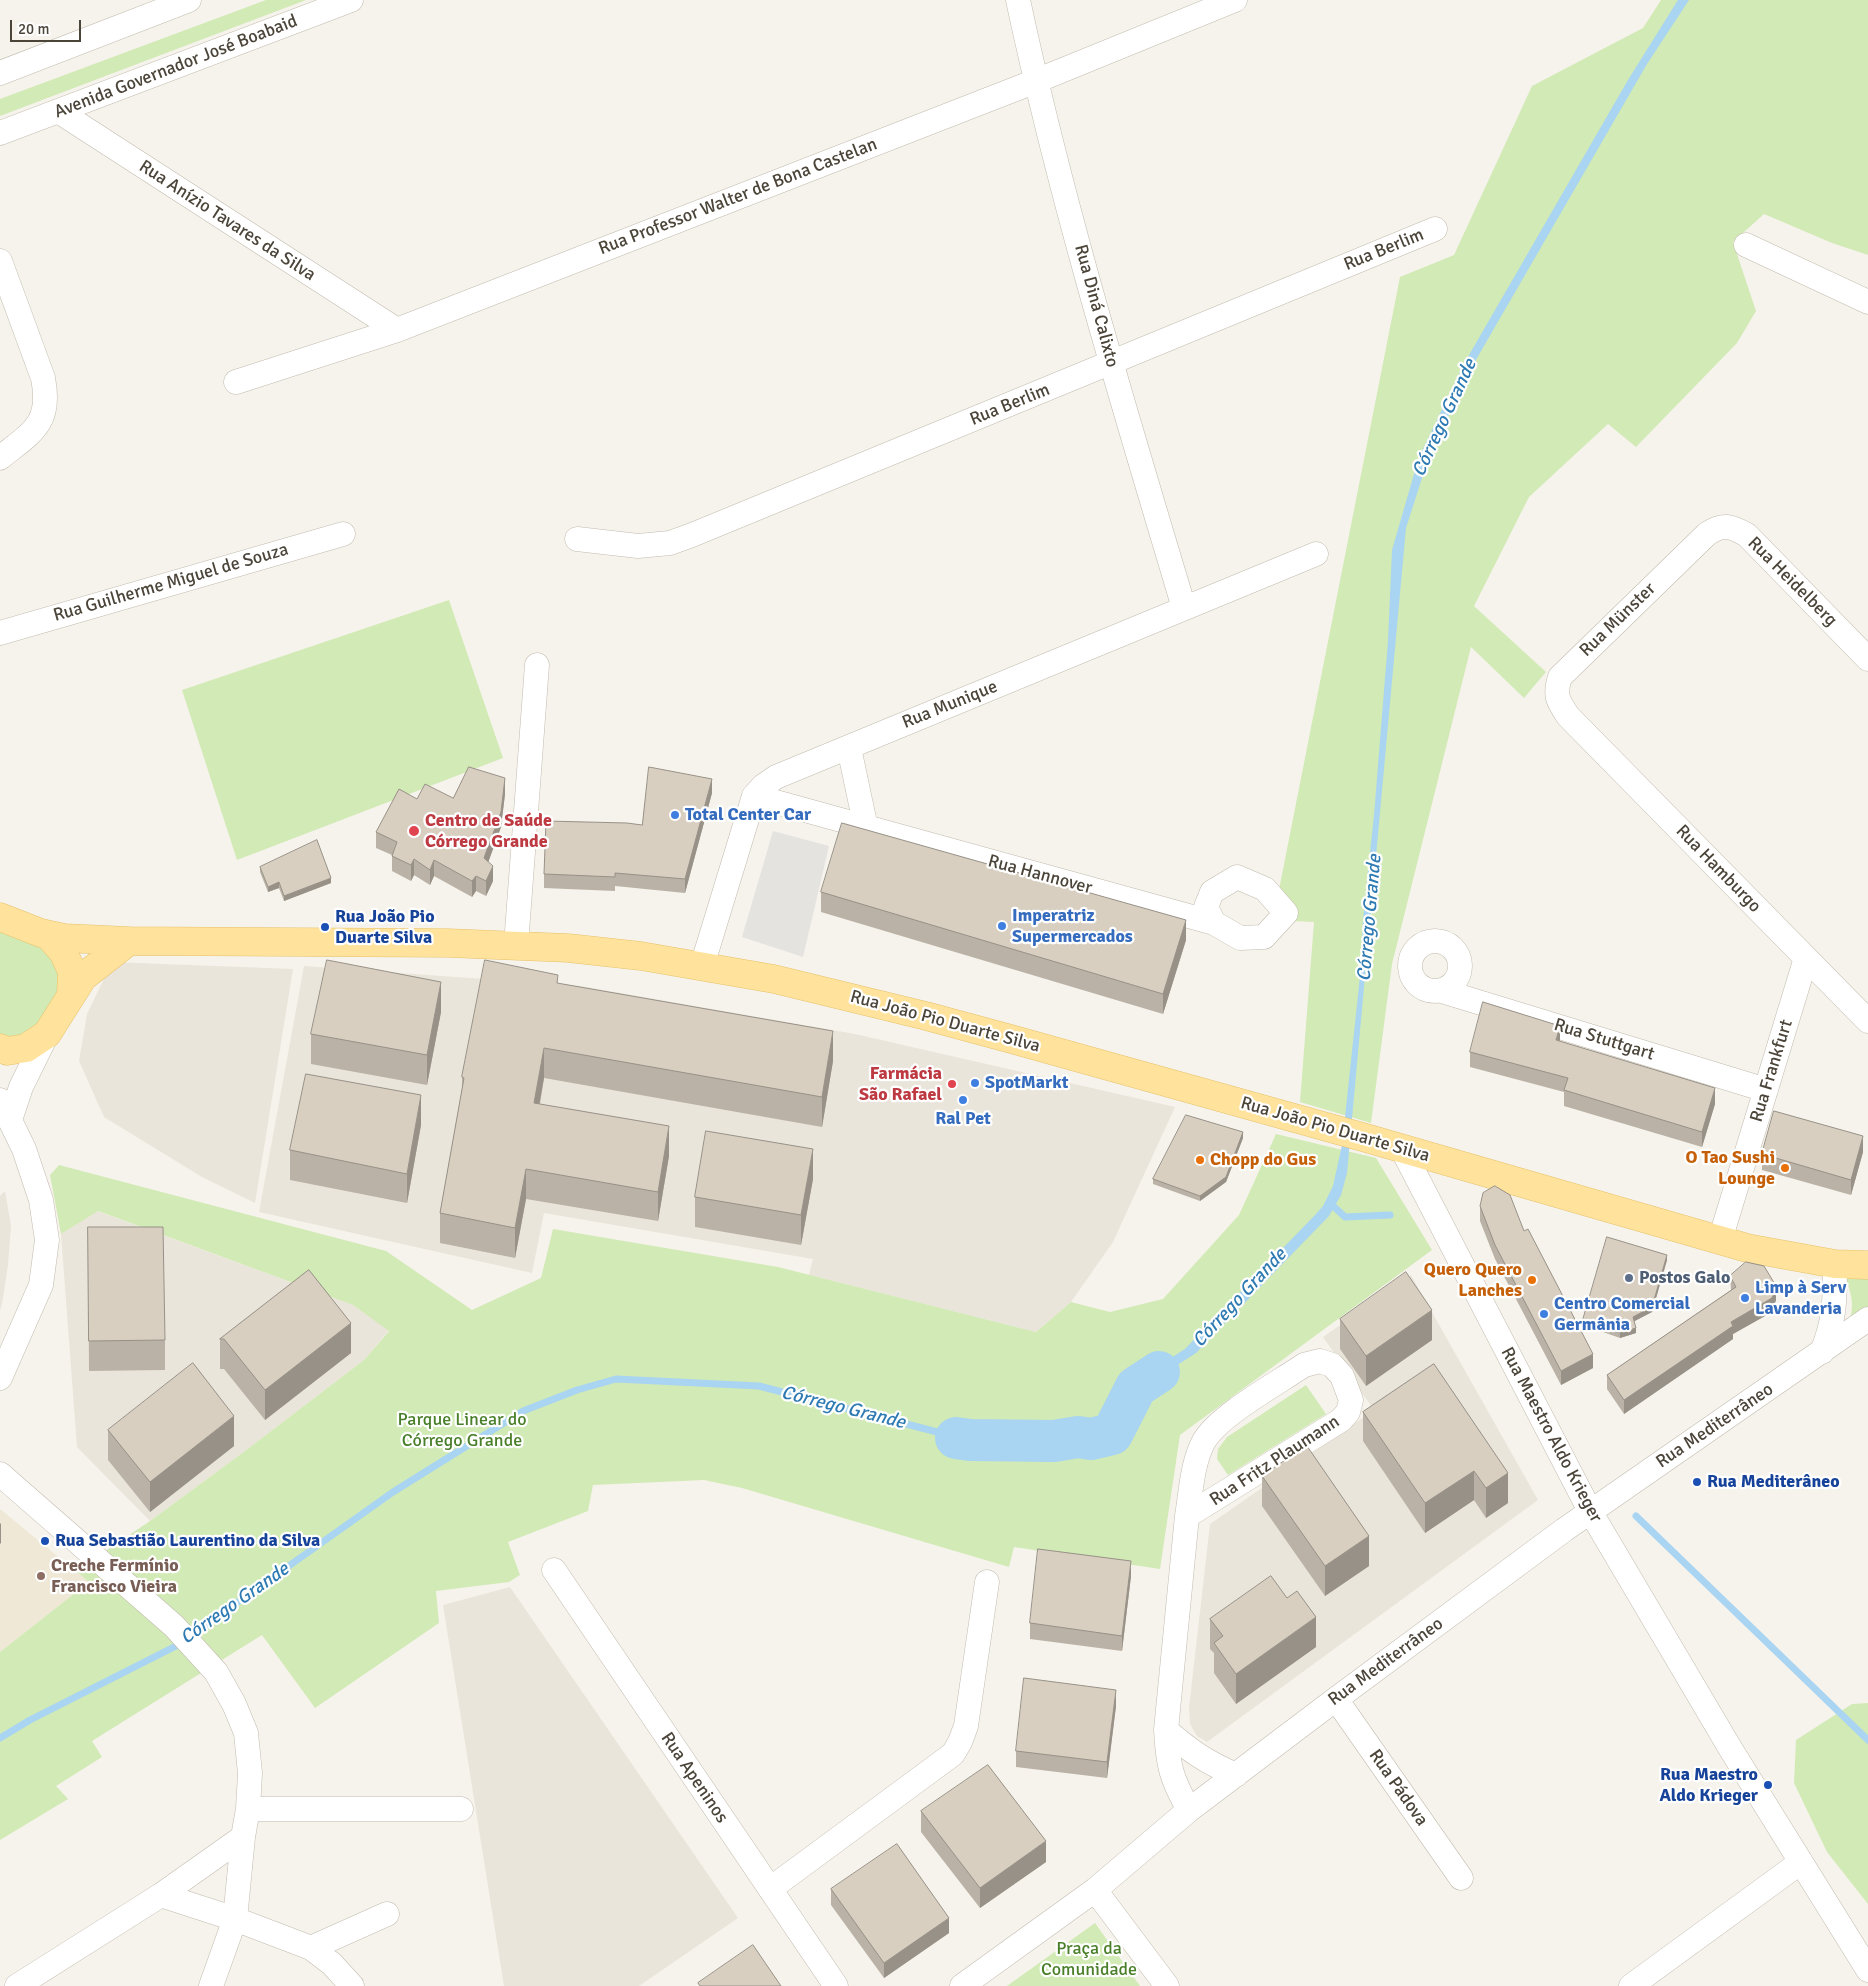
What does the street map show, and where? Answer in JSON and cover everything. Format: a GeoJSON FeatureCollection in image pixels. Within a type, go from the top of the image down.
{"type":"FeatureCollection","features":[{"type":"Feature","properties":{"kind":"main road","name":"Rua João Pio Duarte Silva"},"geometry":{"type":"LineString","coordinates":[[0,917],[48,935],[64,938],[129,941],[516,945],[568,948],[641,956],[774,978],[926,1016],[1366,1138],[1747,1248],[1835,1264],[1868,1265]]}},
{"type":"Feature","properties":{"kind":"main road"},"geometry":{"type":"LineString","coordinates":[[48,935],[63,952],[72,971],[71,995]]}},
{"type":"Feature","properties":{"kind":"main road"},"geometry":{"type":"LineString","coordinates":[[0,1048],[7,1050],[26,1048],[47,1034],[83,977],[129,941]]}},
{"type":"Feature","properties":{"kind":"street"},"geometry":{"type":"LineString","coordinates":[[0,73],[189,0]]}},
{"type":"Feature","properties":{"kind":"street","name":"Avenida Governador José Boabaid"},"geometry":{"type":"LineString","coordinates":[[0,133],[351,0]]}},
{"type":"Feature","properties":{"kind":"street","name":"Rua Diná Calixto"},"geometry":{"type":"LineString","coordinates":[[1018,0],[1036,81],[1111,363],[1184,608]]}},
{"type":"Feature","properties":{"kind":"street","name":"Rua Professor Walter de Bona Castelan"},"geometry":{"type":"LineString","coordinates":[[236,382],[396,330],[1036,81],[1235,0]]}},
{"type":"Feature","properties":{"kind":"street","name":"Rua Anízio Tavares da Silva"},"geometry":{"type":"LineString","coordinates":[[58,111],[396,330]]}},
{"type":"Feature","properties":{"kind":"street","name":"Rua Berlim"},"geometry":{"type":"LineString","coordinates":[[577,539],[638,546],[670,543],[1435,229]]}},
{"type":"Feature","properties":{"kind":"street"},"geometry":{"type":"LineString","coordinates":[[1746,245],[1868,302]]}},
{"type":"Feature","properties":{"kind":"street"},"geometry":{"type":"LineString","coordinates":[[0,261],[43,378],[47,396],[44,413],[34,429],[0,458]]}},
{"type":"Feature","properties":{"kind":"street","name":"Rua Heidelberg"},"geometry":{"type":"LineString","coordinates":[[1706,534],[1717,527],[1733,527],[1747,535],[1868,659]]}},
{"type":"Feature","properties":{"kind":"street","name":"Rua Guilherme Miguel de Souza"},"geometry":{"type":"LineString","coordinates":[[0,633],[343,534]]}},
{"type":"Feature","properties":{"kind":"street","name":"Rua Münster"},"geometry":{"type":"LineString","coordinates":[[1568,716],[1558,702],[1556,690],[1560,678],[1706,534]]}},
{"type":"Feature","properties":{"kind":"street","name":"Rua Munique"},"geometry":{"type":"LineString","coordinates":[[754,796],[776,777],[1316,554]]}},
{"type":"Feature","properties":{"kind":"street"},"geometry":{"type":"LineString","coordinates":[[516,945],[537,665]]}},
{"type":"Feature","properties":{"kind":"street","name":"Rua Hamburgo"},"geometry":{"type":"LineString","coordinates":[[1568,716],[1868,1021]]}},
{"type":"Feature","properties":{"kind":"street"},"geometry":{"type":"LineString","coordinates":[[849,748],[866,828]]}},
{"type":"Feature","properties":{"kind":"street"},"geometry":{"type":"LineString","coordinates":[[702,966],[754,796]]}},
{"type":"Feature","properties":{"kind":"street","name":"Rua Hannover"},"geometry":{"type":"LineString","coordinates":[[754,796],[1214,923]]}},
{"type":"Feature","properties":{"kind":"street","name":"Rua Frankfurt"},"geometry":{"type":"LineString","coordinates":[[1720,1240],[1806,958]]}},
{"type":"Feature","properties":{"kind":"street","name":"Rua Stuttgart"},"geometry":{"type":"LineString","coordinates":[[1442,990],[1766,1090]]}},
{"type":"Feature","properties":{"kind":"street"},"geometry":{"type":"LineString","coordinates":[[0,1378],[41,1285],[47,1240],[41,1200],[24,1149],[5,1110],[20,1087],[47,1034]]}},
{"type":"Feature","properties":{"kind":"street","name":"Rua Maestro Aldo Krieger"},"geometry":{"type":"LineString","coordinates":[[1402,1149],[1590,1511],[1720,1732],[1868,1970]]}},
{"type":"Feature","properties":{"kind":"street"},"geometry":{"type":"LineString","coordinates":[[1822,1352],[1830,1334],[1835,1311],[1835,1264]]}},
{"type":"Feature","properties":{"kind":"street","name":"Rua Mediterrâneo"},"geometry":{"type":"LineString","coordinates":[[962,1986],[1095,1890],[1189,1810],[1336,1698],[1590,1511],[1868,1319]]}},
{"type":"Feature","properties":{"kind":"street","name":"Rua Fritz Plaumann"},"geometry":{"type":"LineString","coordinates":[[1187,1516],[1341,1420],[1348,1412],[1351,1400],[1342,1376],[1332,1365],[1320,1361],[1304,1365],[1220,1422],[1204,1442],[1195,1468],[1187,1516],[1166,1730],[1168,1761],[1175,1785],[1189,1810]]}},
{"type":"Feature","properties":{"kind":"street"},"geometry":{"type":"LineString","coordinates":[[0,1474],[174,1626],[216,1672],[234,1704],[246,1734],[250,1773],[248,1809],[243,1837],[235,1919],[211,1986]]}},
{"type":"Feature","properties":{"kind":"street","name":"Rua Apeninos"},"geometry":{"type":"LineString","coordinates":[[554,1570],[836,1986]]}},
{"type":"Feature","properties":{"kind":"street"},"geometry":{"type":"LineString","coordinates":[[770,1889],[952,1754],[960,1742],[966,1726],[987,1582]]}},
{"type":"Feature","properties":{"kind":"street","name":"Rua Pádova"},"geometry":{"type":"LineString","coordinates":[[1336,1698],[1461,1878]]}},
{"type":"Feature","properties":{"kind":"street"},"geometry":{"type":"LineString","coordinates":[[1166,1730],[1210,1764],[1236,1775]]}},
{"type":"Feature","properties":{"kind":"street"},"geometry":{"type":"LineString","coordinates":[[248,1809],[461,1809]]}},
{"type":"Feature","properties":{"kind":"street"},"geometry":{"type":"LineString","coordinates":[[17,1986],[161,1895],[243,1837]]}},
{"type":"Feature","properties":{"kind":"street"},"geometry":{"type":"LineString","coordinates":[[1631,1986],[1800,1862]]}},
{"type":"Feature","properties":{"kind":"street"},"geometry":{"type":"LineString","coordinates":[[1095,1890],[1167,1986]]}},
{"type":"Feature","properties":{"kind":"street"},"geometry":{"type":"LineString","coordinates":[[161,1895],[235,1919],[311,1948],[332,1964],[352,1986]]}},
{"type":"Feature","properties":{"kind":"street"},"geometry":{"type":"LineString","coordinates":[[311,1948],[386,1914]]}},
{"type":"Feature","properties":{"kind":"shaded area"},"geometry":{"type":"Polygon","coordinates":[[[773,831],[829,846],[803,957],[742,937],[773,831]]]}},
{"type":"Feature","properties":{"kind":"shaded area"},"geometry":{"type":"Polygon","coordinates":[[[112,962],[293,969],[255,1203],[202,1177],[104,1117],[79,1061],[87,1014],[112,962]]]}},
{"type":"Feature","properties":{"kind":"shaded area"},"geometry":{"type":"Polygon","coordinates":[[[304,966],[580,986],[855,1034],[1175,1107],[1113,1242],[1071,1302],[1036,1332],[809,1275],[813,1259],[544,1213],[532,1273],[259,1212],[304,966]]]}},
{"type":"Feature","properties":{"kind":"shaded area"},"geometry":{"type":"Polygon","coordinates":[[[5,1191],[11,1226],[8,1265],[0,1310],[0,1196],[5,1191]]]}},
{"type":"Feature","properties":{"kind":"shaded area"},"geometry":{"type":"Polygon","coordinates":[[[97,1211],[353,1305],[389,1330],[364,1360],[150,1521],[77,1447],[61,1234],[97,1211]]]}},
{"type":"Feature","properties":{"kind":"shaded area"},"geometry":{"type":"Polygon","coordinates":[[[1411,1275],[1538,1500],[1207,1742],[1197,1736],[1190,1724],[1189,1708],[1210,1524],[1374,1410],[1323,1337],[1411,1275]]]}},
{"type":"Feature","properties":{"kind":"shaded area","name":"Creche Fermínio Francisco Vieira"},"geometry":{"type":"Polygon","coordinates":[[[0,1509],[89,1582],[0,1652],[0,1509]]]}},
{"type":"Feature","properties":{"kind":"shaded area"},"geometry":{"type":"Polygon","coordinates":[[[510,1587],[738,1918],[639,1986],[504,1986],[443,1605],[510,1587]]]}},
{"type":"Feature","properties":{"kind":"green space"},"geometry":{"type":"Polygon","coordinates":[[[266,0],[306,0],[0,116],[0,99],[266,0]]]}},
{"type":"Feature","properties":{"kind":"green space"},"geometry":{"type":"Polygon","coordinates":[[[1661,0],[1868,0],[1868,255],[1832,243],[1764,214],[1733,242],[1756,311],[1737,343],[1636,447],[1608,424],[1529,497],[1474,606],[1546,672],[1524,698],[1471,647],[1392,964],[1371,1123],[1300,1102],[1314,922],[1273,920],[1400,277],[1454,255],[1532,86],[1643,28],[1661,0]]]}},
{"type":"Feature","properties":{"kind":"green space"},"geometry":{"type":"Polygon","coordinates":[[[449,600],[503,758],[237,860],[182,690],[449,600]]]}},
{"type":"Feature","properties":{"kind":"green space"},"geometry":{"type":"Polygon","coordinates":[[[0,925],[41,941],[58,962],[65,993],[41,1028],[9,1042],[0,1038],[0,925]]]}},
{"type":"Feature","properties":{"kind":"green space","name":"Parque Linear do Córrego Grande"},"geometry":{"type":"Polygon","coordinates":[[[1276,1134],[1376,1158],[1432,1250],[1180,1435],[1160,1569],[1014,1547],[1009,1567],[742,1488],[704,1480],[593,1485],[588,1511],[508,1542],[520,1575],[509,1582],[436,1591],[439,1623],[315,1708],[262,1635],[92,1741],[102,1757],[56,1786],[68,1799],[0,1840],[0,1652],[89,1582],[76,1571],[150,1521],[364,1360],[389,1331],[353,1305],[98,1211],[61,1234],[50,1175],[59,1165],[386,1251],[472,1310],[541,1278],[553,1229],[778,1267],[1036,1332],[1071,1302],[1110,1312],[1163,1299],[1239,1215],[1276,1134]]]}},
{"type":"Feature","properties":{"kind":"green space"},"geometry":{"type":"Polygon","coordinates":[[[1868,1277],[1868,1310],[1848,1324],[1852,1301],[1845,1278],[1868,1277]]]}},
{"type":"Feature","properties":{"kind":"green space"},"geometry":{"type":"Polygon","coordinates":[[[1306,1385],[1326,1414],[1228,1475],[1217,1459],[1218,1449],[1227,1437],[1306,1385]]]}},
{"type":"Feature","properties":{"kind":"green space"},"geometry":{"type":"Polygon","coordinates":[[[1868,1703],[1868,1904],[1827,1852],[1794,1783],[1796,1740],[1852,1704],[1868,1703]]]}},
{"type":"Feature","properties":{"kind":"green space","name":"Praça da Comunidade"},"geometry":{"type":"Polygon","coordinates":[[[1095,1923],[1140,1986],[1007,1986],[1095,1923]]]}},
{"type":"Feature","properties":{"kind":"water"},"geometry":{"type":"Polygon","coordinates":[[[1678,0],[1689,0],[1647,64],[1477,358],[1430,453],[1406,528],[1347,1173],[1341,1195],[1329,1216],[1196,1353],[1140,1389],[1108,1431],[1072,1445],[954,1446],[956,1438],[1078,1437],[1103,1427],[1132,1383],[1185,1349],[1323,1206],[1333,1186],[1342,1145],[1361,967],[1363,919],[1374,815],[1388,641],[1392,550],[1419,457],[1465,362],[1628,80],[1678,0]]]}},
{"type":"Feature","properties":{"kind":"building"},"geometry":{"type":"Polygon","coordinates":[[[469,767],[505,778],[501,812],[484,858],[493,866],[486,881],[476,876],[472,881],[434,860],[430,870],[414,859],[411,865],[392,856],[397,842],[376,832],[399,789],[417,799],[425,784],[453,798],[469,767]]]}},
{"type":"Feature","properties":{"kind":"building"},"geometry":{"type":"Polygon","coordinates":[[[649,767],[712,779],[685,879],[615,873],[615,877],[544,874],[546,821],[642,825],[649,767]]]}},
{"type":"Feature","properties":{"kind":"building","name":"Imperatriz Supermercados"},"geometry":{"type":"Polygon","coordinates":[[[842,823],[1186,920],[1163,994],[821,892],[842,823]]]}},
{"type":"Feature","properties":{"kind":"building"},"geometry":{"type":"Polygon","coordinates":[[[317,840],[331,878],[284,896],[279,882],[268,887],[260,867],[317,840]]]}},
{"type":"Feature","properties":{"kind":"building"},"geometry":{"type":"Polygon","coordinates":[[[327,960],[441,982],[427,1055],[311,1034],[327,960]]]}},
{"type":"Feature","properties":{"kind":"building"},"geometry":{"type":"Polygon","coordinates":[[[485,960],[558,975],[557,983],[833,1031],[822,1097],[544,1048],[534,1103],[669,1126],[658,1192],[526,1169],[515,1228],[440,1213],[464,1078],[462,1077],[485,960]]]}},
{"type":"Feature","properties":{"kind":"building"},"geometry":{"type":"Polygon","coordinates":[[[1483,1002],[1560,1026],[1556,1040],[1715,1088],[1702,1132],[1564,1090],[1568,1078],[1470,1052],[1483,1002]]]}},
{"type":"Feature","properties":{"kind":"building"},"geometry":{"type":"Polygon","coordinates":[[[306,1074],[421,1095],[407,1174],[290,1150],[306,1074]]]}},
{"type":"Feature","properties":{"kind":"building"},"geometry":{"type":"Polygon","coordinates":[[[1774,1111],[1863,1136],[1851,1180],[1762,1154],[1774,1111]]]}},
{"type":"Feature","properties":{"kind":"building","name":"Chopp do Gus"},"geometry":{"type":"Polygon","coordinates":[[[1186,1115],[1243,1132],[1226,1177],[1200,1196],[1153,1179],[1186,1115]]]}},
{"type":"Feature","properties":{"kind":"building"},"geometry":{"type":"Polygon","coordinates":[[[706,1131],[813,1149],[801,1215],[695,1197],[706,1131]]]}},
{"type":"Feature","properties":{"kind":"building"},"geometry":{"type":"Polygon","coordinates":[[[1495,1186],[1510,1195],[1524,1231],[1528,1229],[1593,1354],[1561,1371],[1495,1245],[1480,1206],[1483,1193],[1495,1186]]]}},
{"type":"Feature","properties":{"kind":"building"},"geometry":{"type":"Polygon","coordinates":[[[88,1227],[163,1227],[165,1340],[89,1341],[88,1227]]]}},
{"type":"Feature","properties":{"kind":"building","name":"Postos Galo"},"geometry":{"type":"Polygon","coordinates":[[[1607,1237],[1667,1255],[1652,1307],[1633,1317],[1636,1328],[1620,1333],[1583,1320],[1607,1237]]]}},
{"type":"Feature","properties":{"kind":"building"},"geometry":{"type":"Polygon","coordinates":[[[1746,1262],[1764,1266],[1776,1286],[1772,1298],[1731,1322],[1733,1326],[1624,1400],[1607,1375],[1736,1287],[1730,1276],[1746,1262]]]}},
{"type":"Feature","properties":{"kind":"building"},"geometry":{"type":"Polygon","coordinates":[[[309,1270],[351,1323],[265,1390],[224,1339],[220,1339],[309,1270]]]}},
{"type":"Feature","properties":{"kind":"building"},"geometry":{"type":"Polygon","coordinates":[[[1406,1272],[1432,1310],[1366,1356],[1340,1319],[1406,1272]]]}},
{"type":"Feature","properties":{"kind":"building"},"geometry":{"type":"Polygon","coordinates":[[[193,1363],[234,1416],[150,1482],[108,1430],[193,1363]]]}},
{"type":"Feature","properties":{"kind":"building"},"geometry":{"type":"Polygon","coordinates":[[[1434,1364],[1508,1473],[1486,1488],[1474,1471],[1425,1503],[1363,1412],[1434,1364]]]}},
{"type":"Feature","properties":{"kind":"building"},"geometry":{"type":"Polygon","coordinates":[[[1307,1446],[1369,1536],[1325,1566],[1262,1476],[1307,1446]]]}},
{"type":"Feature","properties":{"kind":"building"},"geometry":{"type":"Polygon","coordinates":[[[1038,1549],[1131,1561],[1122,1636],[1030,1623],[1038,1549]]]}},
{"type":"Feature","properties":{"kind":"building"},"geometry":{"type":"Polygon","coordinates":[[[1271,1576],[1287,1598],[1297,1591],[1316,1617],[1236,1674],[1214,1643],[1223,1636],[1210,1619],[1271,1576]]]}},
{"type":"Feature","properties":{"kind":"building"},"geometry":{"type":"Polygon","coordinates":[[[1024,1678],[1116,1690],[1107,1762],[1016,1751],[1024,1678]]]}},
{"type":"Feature","properties":{"kind":"building"},"geometry":{"type":"Polygon","coordinates":[[[988,1765],[1046,1841],[980,1888],[921,1811],[988,1765]]]}},
{"type":"Feature","properties":{"kind":"building"},"geometry":{"type":"Polygon","coordinates":[[[897,1844],[949,1918],[884,1963],[831,1889],[897,1844]]]}},
{"type":"Feature","properties":{"kind":"building"},"geometry":{"type":"Polygon","coordinates":[[[753,1945],[781,1986],[700,1986],[698,1983],[753,1945]]]}},
{"type":"Feature","properties":{"kind":"waterway"},"geometry":{"type":"LineString","coordinates":[[1331,1204],[1345,1217],[1390,1215]]}},
{"type":"Feature","properties":{"kind":"waterway","name":"Córrego Grande"},"geometry":{"type":"LineString","coordinates":[[956,1438],[970,1440],[1054,1441],[1078,1437],[1091,1439],[1112,1434],[1136,1387],[1159,1372]]}},
{"type":"Feature","properties":{"kind":"waterway","name":"Córrego Grande"},"geometry":{"type":"LineString","coordinates":[[0,1738],[30,1720],[176,1646],[393,1492],[523,1411],[577,1390],[616,1379],[759,1386],[956,1438]]}},
{"type":"Feature","properties":{"kind":"waterway"},"geometry":{"type":"LineString","coordinates":[[1636,1516],[1868,1740]]}},
{"type":"Feature","properties":{"kind":"place","name":"Total Center Car"},"geometry":{"type":"Point","coordinates":[675,815]}},
{"type":"Feature","properties":{"kind":"place","name":"Centro de Saúde Córrego Grande"},"geometry":{"type":"Point","coordinates":[414,831]}},
{"type":"Feature","properties":{"kind":"place","name":"Imperatriz Supermercados"},"geometry":{"type":"Point","coordinates":[1002,926]}},
{"type":"Feature","properties":{"kind":"place","name":"Rua João Pio Duarte Silva"},"geometry":{"type":"Point","coordinates":[325,927]}},
{"type":"Feature","properties":{"kind":"place","name":"SpotMarkt"},"geometry":{"type":"Point","coordinates":[975,1083]}},
{"type":"Feature","properties":{"kind":"place","name":"Farmácia São Rafael"},"geometry":{"type":"Point","coordinates":[952,1084]}},
{"type":"Feature","properties":{"kind":"place","name":"Ral Pet"},"geometry":{"type":"Point","coordinates":[963,1100]}},
{"type":"Feature","properties":{"kind":"place","name":"Chopp do Gus"},"geometry":{"type":"Point","coordinates":[1200,1160]}},
{"type":"Feature","properties":{"kind":"place","name":"O Tao Sushi Lounge"},"geometry":{"type":"Point","coordinates":[1785,1168]}},
{"type":"Feature","properties":{"kind":"place","name":"Postos Galo"},"geometry":{"type":"Point","coordinates":[1629,1278]}},
{"type":"Feature","properties":{"kind":"place","name":"Quero Quero Lanches"},"geometry":{"type":"Point","coordinates":[1532,1280]}},
{"type":"Feature","properties":{"kind":"place","name":"Limp à Serv Lavanderia"},"geometry":{"type":"Point","coordinates":[1745,1298]}},
{"type":"Feature","properties":{"kind":"place","name":"Centro Comercial Germânia"},"geometry":{"type":"Point","coordinates":[1544,1314]}},
{"type":"Feature","properties":{"kind":"place","name":"Rua Mediterâneo"},"geometry":{"type":"Point","coordinates":[1697,1482]}},
{"type":"Feature","properties":{"kind":"place","name":"Rua Sebastião Laurentino da Silva"},"geometry":{"type":"Point","coordinates":[45,1541]}},
{"type":"Feature","properties":{"kind":"place","name":"Creche Fermínio Francisco Vieira"},"geometry":{"type":"Point","coordinates":[41,1576]}},
{"type":"Feature","properties":{"kind":"place","name":"Rua Maestro Aldo Krieger"},"geometry":{"type":"Point","coordinates":[1768,1785]}}]}
